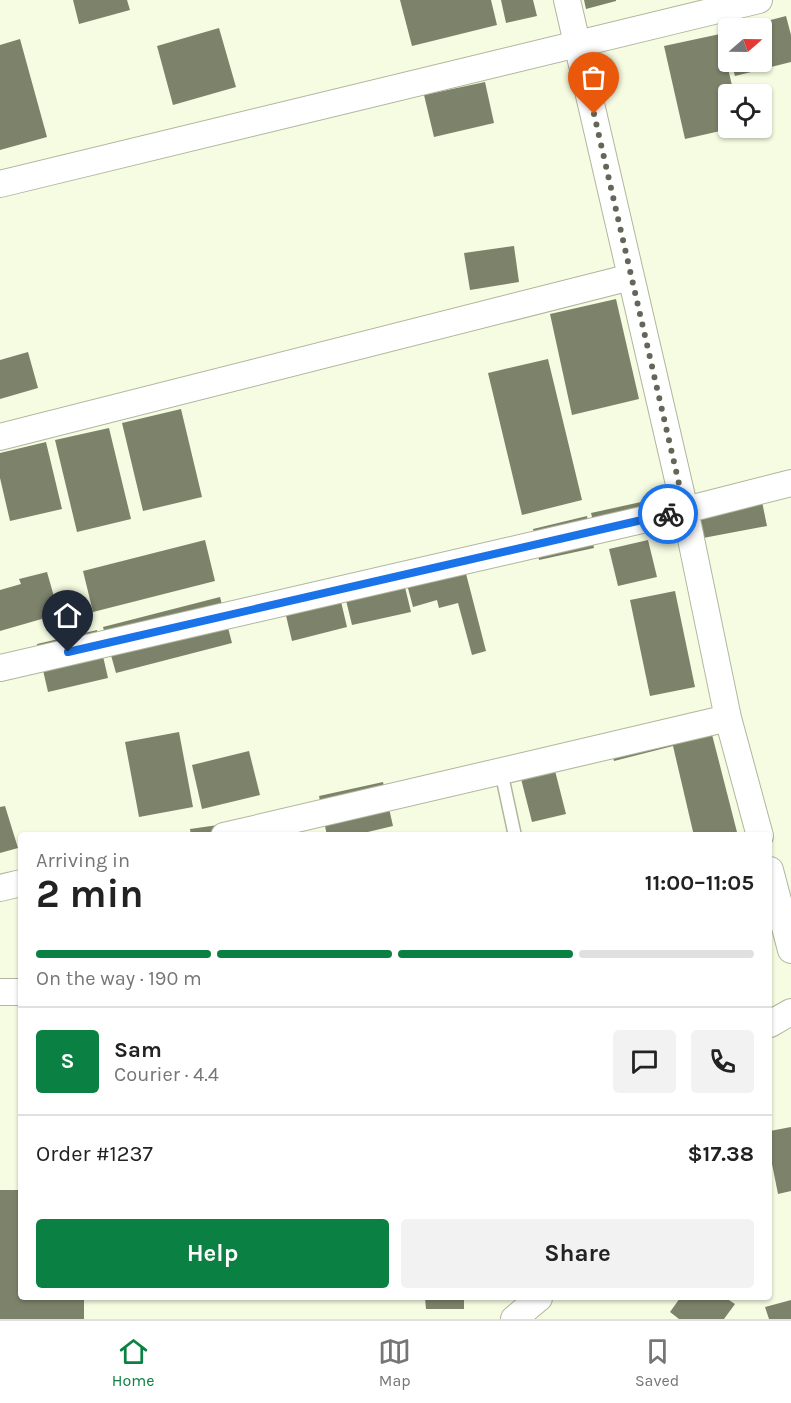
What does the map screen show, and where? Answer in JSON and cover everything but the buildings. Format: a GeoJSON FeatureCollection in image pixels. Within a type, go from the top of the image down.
{"type":"FeatureCollection","features":[{"type":"Feature","properties":{"kind":"street"},"geometry":{"type":"LineString","coordinates":[[567,0],[685,510],[728,718],[759,832]]}},
{"type":"Feature","properties":{"kind":"street"},"geometry":{"type":"LineString","coordinates":[[0,184],[759,0]]}},
{"type":"Feature","properties":{"kind":"street"},"geometry":{"type":"LineString","coordinates":[[0,437],[631,277]]}},
{"type":"Feature","properties":{"kind":"street"},"geometry":{"type":"LineString","coordinates":[[0,668],[685,510],[791,483]]}},
{"type":"Feature","properties":{"kind":"street"},"geometry":{"type":"LineString","coordinates":[[241,832],[728,718]]}},
{"type":"Feature","properties":{"kind":"street"},"geometry":{"type":"LineString","coordinates":[[772,878],[791,950]]}},
{"type":"Feature","properties":{"kind":"street"},"geometry":{"type":"LineString","coordinates":[[0,888],[18,884]]}},
{"type":"Feature","properties":{"kind":"street"},"geometry":{"type":"LineString","coordinates":[[0,992],[18,992]]}},
{"type":"Feature","properties":{"kind":"street"},"geometry":{"type":"LineString","coordinates":[[772,1023],[791,1012]]}},
{"type":"Feature","properties":{"kind":"lane"},"geometry":{"type":"LineString","coordinates":[[501,771],[514,832]]}},
{"type":"Feature","properties":{"kind":"way so far"},"geometry":{"type":"LineString","coordinates":[[594,114],[685,510],[668,514]]}},
{"type":"Feature","properties":{"kind":"route"},"geometry":{"type":"LineString","coordinates":[[68,652],[668,514]]}}]}
